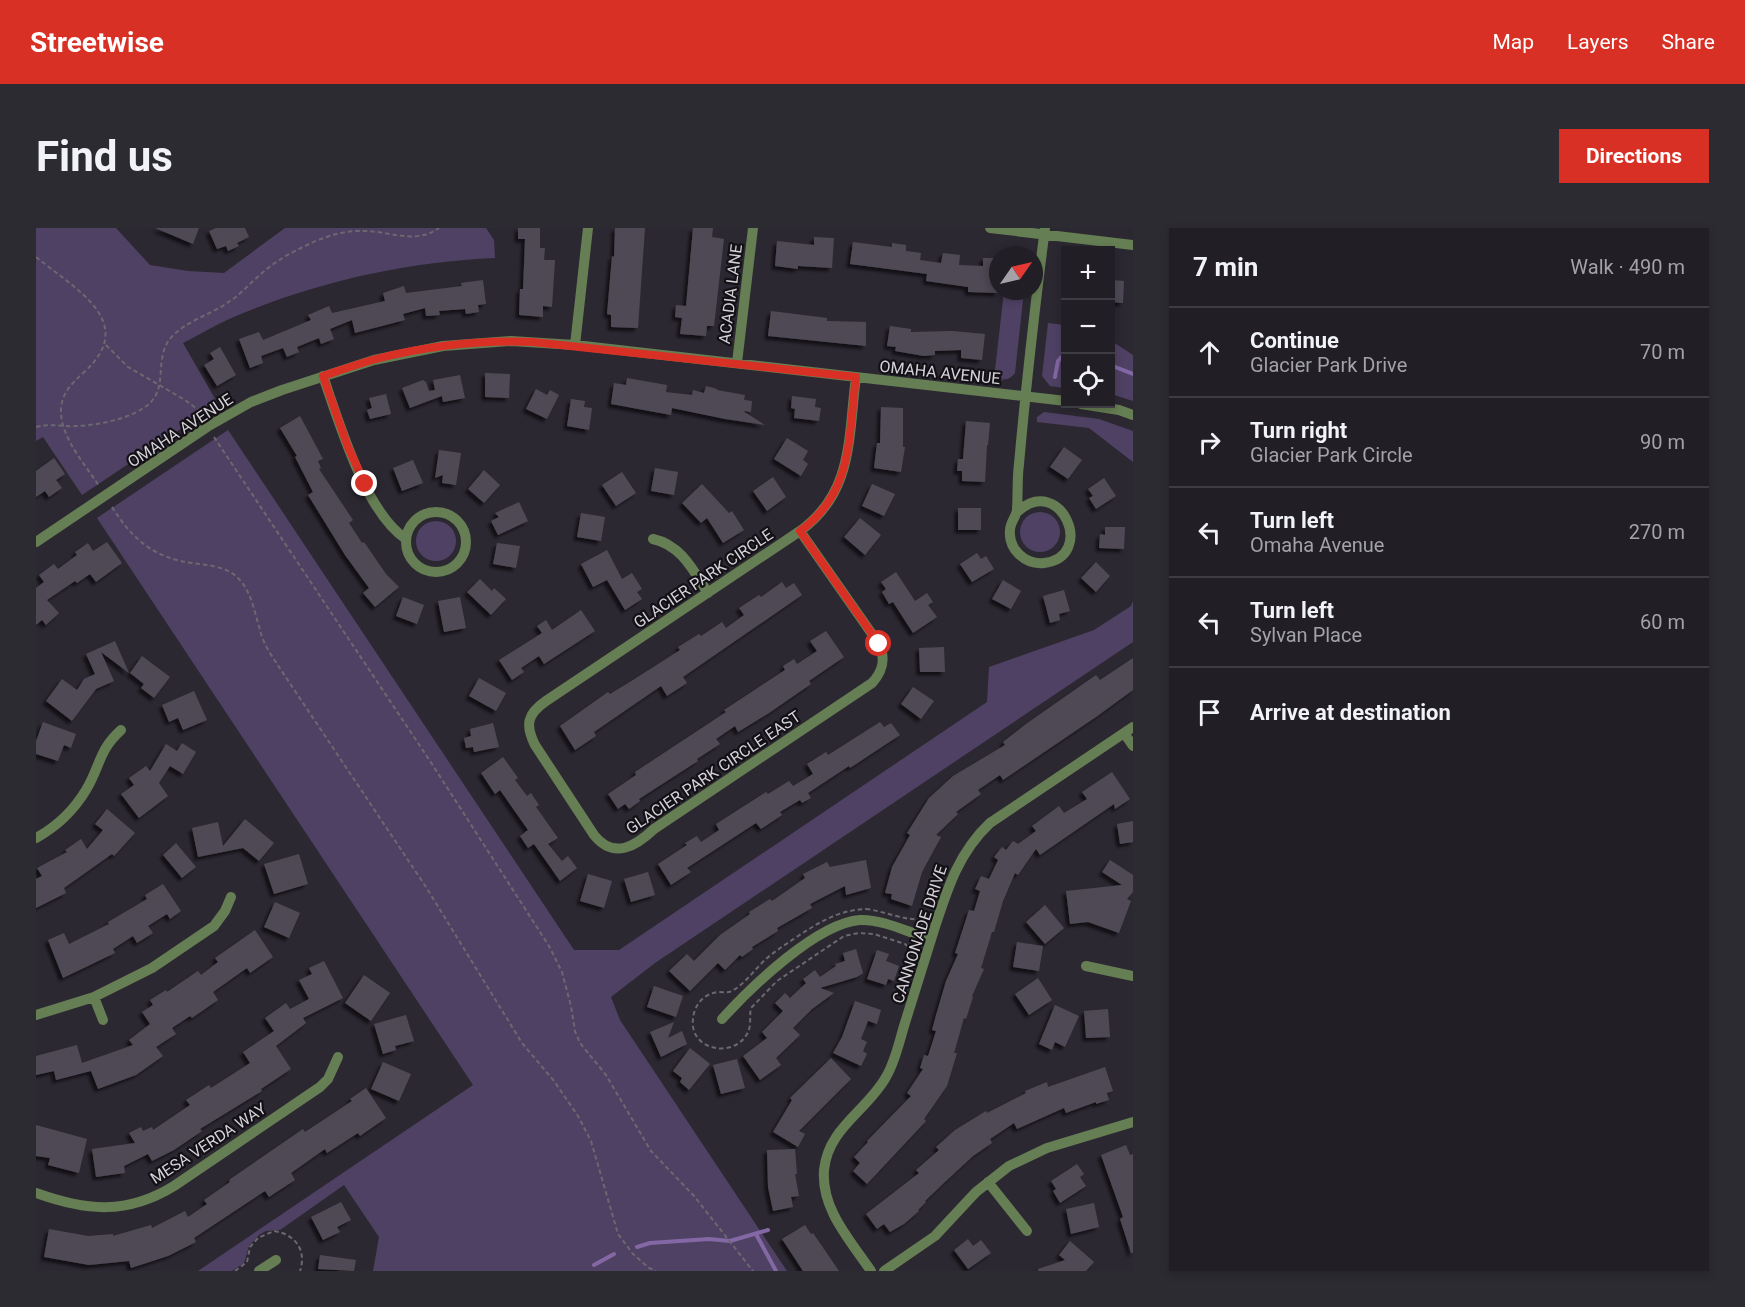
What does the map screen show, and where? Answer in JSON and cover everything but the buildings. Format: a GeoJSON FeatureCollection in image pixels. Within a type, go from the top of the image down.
{"type":"FeatureCollection","features":[{"type":"Feature","properties":{"kind":"street"},"geometry":{"type":"LineString","coordinates":[[575,345],[588,228]]}},
{"type":"Feature","properties":{"kind":"street","name":"ACADIA LANE"},"geometry":{"type":"LineString","coordinates":[[737,363],[753,228]]}},
{"type":"Feature","properties":{"kind":"street"},"geometry":{"type":"LineString","coordinates":[[990,228],[1044,231],[1133,245]]}},
{"type":"Feature","properties":{"kind":"street"},"geometry":{"type":"LineString","coordinates":[[1017,512],[1027,505],[1038,502],[1050,503],[1060,509],[1067,518],[1071,535],[1068,546],[1061,556],[1042,563],[1029,561],[1018,554],[1011,543],[1010,530],[1017,512],[1017,484],[1025,397],[1044,231]]}},
{"type":"Feature","properties":{"kind":"street","name":"OMAHA AVENUE"},"geometry":{"type":"LineString","coordinates":[[36,542],[207,427],[251,402],[385,357],[455,345],[511,341],[575,345],[1061,401]]}},
{"type":"Feature","properties":{"kind":"street"},"geometry":{"type":"LineString","coordinates":[[323,376],[348,447],[365,484],[388,524],[406,539]]}},
{"type":"Feature","properties":{"kind":"street","name":"GLACIER PARK CIRCLE"},"geometry":{"type":"LineString","coordinates":[[531,736],[528,729],[529,721],[540,705],[818,517],[839,485],[844,467],[856,377]]}},
{"type":"Feature","properties":{"kind":"street"},"geometry":{"type":"LineString","coordinates":[[1106,408],[1133,415]]}},
{"type":"Feature","properties":{"kind":"street"},"geometry":{"type":"LineString","coordinates":[[431,512],[442,512],[452,516],[460,523],[467,545],[458,563],[447,570],[433,572],[421,568],[411,558],[406,539],[412,523],[420,516],[431,512]]}},
{"type":"Feature","properties":{"kind":"street","name":"GLACIER PARK CIRCLE EAST"},"geometry":{"type":"LineString","coordinates":[[531,736],[598,839],[614,848],[629,847],[872,683],[881,670],[883,658],[879,644],[800,531]]}},
{"type":"Feature","properties":{"kind":"street"},"geometry":{"type":"LineString","coordinates":[[653,539],[668,543],[680,551],[708,593]]}},
{"type":"Feature","properties":{"kind":"street"},"geometry":{"type":"LineString","coordinates":[[36,838],[57,825],[76,805],[87,789],[103,749],[121,730]]}},
{"type":"Feature","properties":{"kind":"street"},"geometry":{"type":"LineString","coordinates":[[1129,730],[1133,746]]}},
{"type":"Feature","properties":{"kind":"street","name":"CANNONADE DRIVE"},"geometry":{"type":"LineString","coordinates":[[871,1271],[831,1211],[824,1178],[826,1159],[834,1139],[886,1079],[892,1066],[931,939],[957,865],[974,839],[1003,813],[1129,730]]}},
{"type":"Feature","properties":{"kind":"street"},"geometry":{"type":"LineString","coordinates":[[36,1015],[94,997],[141,974],[214,926],[225,911],[231,897]]}},
{"type":"Feature","properties":{"kind":"street"},"geometry":{"type":"LineString","coordinates":[[723,1019],[774,968],[838,926],[859,920],[872,921],[931,939]]}},
{"type":"Feature","properties":{"kind":"street"},"geometry":{"type":"LineString","coordinates":[[1086,966],[1133,976]]}},
{"type":"Feature","properties":{"kind":"street"},"geometry":{"type":"LineString","coordinates":[[94,997],[103,1020]]}},
{"type":"Feature","properties":{"kind":"street","name":"MESA VERDA WAY"},"geometry":{"type":"LineString","coordinates":[[36,1193],[72,1205],[103,1208],[125,1205],[157,1195],[174,1186],[320,1087],[328,1078],[338,1057]]}},
{"type":"Feature","properties":{"kind":"street"},"geometry":{"type":"LineString","coordinates":[[884,1271],[935,1236],[972,1196],[1010,1166],[1039,1151],[1133,1122]]}},
{"type":"Feature","properties":{"kind":"street"},"geometry":{"type":"LineString","coordinates":[[988,1182],[1027,1232]]}},
{"type":"Feature","properties":{"kind":"street"},"geometry":{"type":"LineString","coordinates":[[259,1271],[276,1260]]}},
{"type":"Feature","properties":{"kind":"path"},"geometry":{"type":"LineString","coordinates":[[36,428],[47,425],[82,426],[126,417],[151,402],[157,395],[164,351],[174,335],[184,326],[229,302],[261,274],[294,252],[325,238],[351,231],[374,231],[416,237],[439,228]]}},
{"type":"Feature","properties":{"kind":"path"},"geometry":{"type":"LineString","coordinates":[[36,257],[93,302],[103,318],[106,332],[105,343],[97,360],[74,381],[65,394],[61,410],[63,426],[71,443],[99,486]]}},
{"type":"Feature","properties":{"kind":"path"},"geometry":{"type":"LineString","coordinates":[[106,345],[128,367],[185,400],[205,415]]}},
{"type":"Feature","properties":{"kind":"path"},"geometry":{"type":"LineString","coordinates":[[207,427],[430,761],[549,946],[564,979],[575,1031],[580,1043],[606,1075],[651,1150],[694,1196],[753,1271]]}},
{"type":"Feature","properties":{"kind":"path"},"geometry":{"type":"LineString","coordinates":[[112,507],[132,533],[159,555],[177,561],[224,569],[231,572],[242,583],[253,603],[259,630],[266,646],[279,667],[426,887],[522,1043],[563,1093],[583,1124],[593,1147],[618,1234],[640,1261],[656,1271]]}},
{"type":"Feature","properties":{"kind":"shaded area"},"geometry":{"type":"Polygon","coordinates":[[[36,228],[116,228],[150,265],[188,271],[224,273],[285,228],[486,228],[494,240],[495,258],[426,264],[324,285],[227,320],[183,343],[218,404],[82,495],[43,437],[36,441],[36,228]]]}},
{"type":"Feature","properties":{"kind":"shaded area"},"geometry":{"type":"Polygon","coordinates":[[[1003,300],[1023,300],[1015,373],[1008,379],[994,379],[1003,300]]]}},
{"type":"Feature","properties":{"kind":"shaded area"},"geometry":{"type":"Polygon","coordinates":[[[1048,323],[1061,325],[1061,387],[1050,386],[1042,376],[1048,323]]]}},
{"type":"Feature","properties":{"kind":"shaded area"},"geometry":{"type":"Polygon","coordinates":[[[1115,343],[1133,355],[1133,401],[1115,395],[1115,343]]]}},
{"type":"Feature","properties":{"kind":"shaded area"},"geometry":{"type":"Polygon","coordinates":[[[1044,412],[1099,419],[1133,431],[1133,462],[1089,428],[1037,422],[1037,417],[1044,412]]]}},
{"type":"Feature","properties":{"kind":"shaded area"},"geometry":{"type":"Polygon","coordinates":[[[228,430],[574,950],[619,950],[987,702],[989,667],[1094,630],[1131,606],[1133,601],[1133,642],[655,963],[611,997],[620,1020],[787,1271],[373,1271],[379,1237],[344,1185],[280,1230],[266,1231],[259,1235],[249,1246],[244,1263],[232,1271],[198,1271],[473,1085],[97,518],[228,430]]]}},
{"type":"Feature","properties":{"kind":"shaded area"},"geometry":{"type":"Polygon","coordinates":[[[1040,512],[1054,518],[1060,532],[1054,546],[1040,552],[1026,546],[1020,532],[1026,518],[1040,512]]]}},
{"type":"Feature","properties":{"kind":"shaded area"},"geometry":{"type":"Polygon","coordinates":[[[436,521],[450,527],[456,541],[450,555],[436,561],[422,555],[416,541],[422,527],[436,521]]]}},
{"type":"Feature","properties":{"kind":"waterway"},"geometry":{"type":"LineString","coordinates":[[1055,377],[1058,361],[1064,354]]}},
{"type":"Feature","properties":{"kind":"waterway"},"geometry":{"type":"LineString","coordinates":[[1115,367],[1133,374]]}},
{"type":"Feature","properties":{"kind":"waterway"},"geometry":{"type":"LineString","coordinates":[[637,1247],[650,1243],[709,1239],[730,1241],[768,1230]]}},
{"type":"Feature","properties":{"kind":"waterway"},"geometry":{"type":"LineString","coordinates":[[756,1234],[776,1271]]}},
{"type":"Feature","properties":{"kind":"waterway"},"geometry":{"type":"LineString","coordinates":[[594,1265],[614,1254]]}},
{"type":"Feature","properties":{"kind":"route"},"geometry":{"type":"LineString","coordinates":[[365,484],[353,460],[323,376],[385,357],[478,342],[533,342],[856,377],[844,467],[839,485],[818,517],[800,531],[879,644]]}}]}
